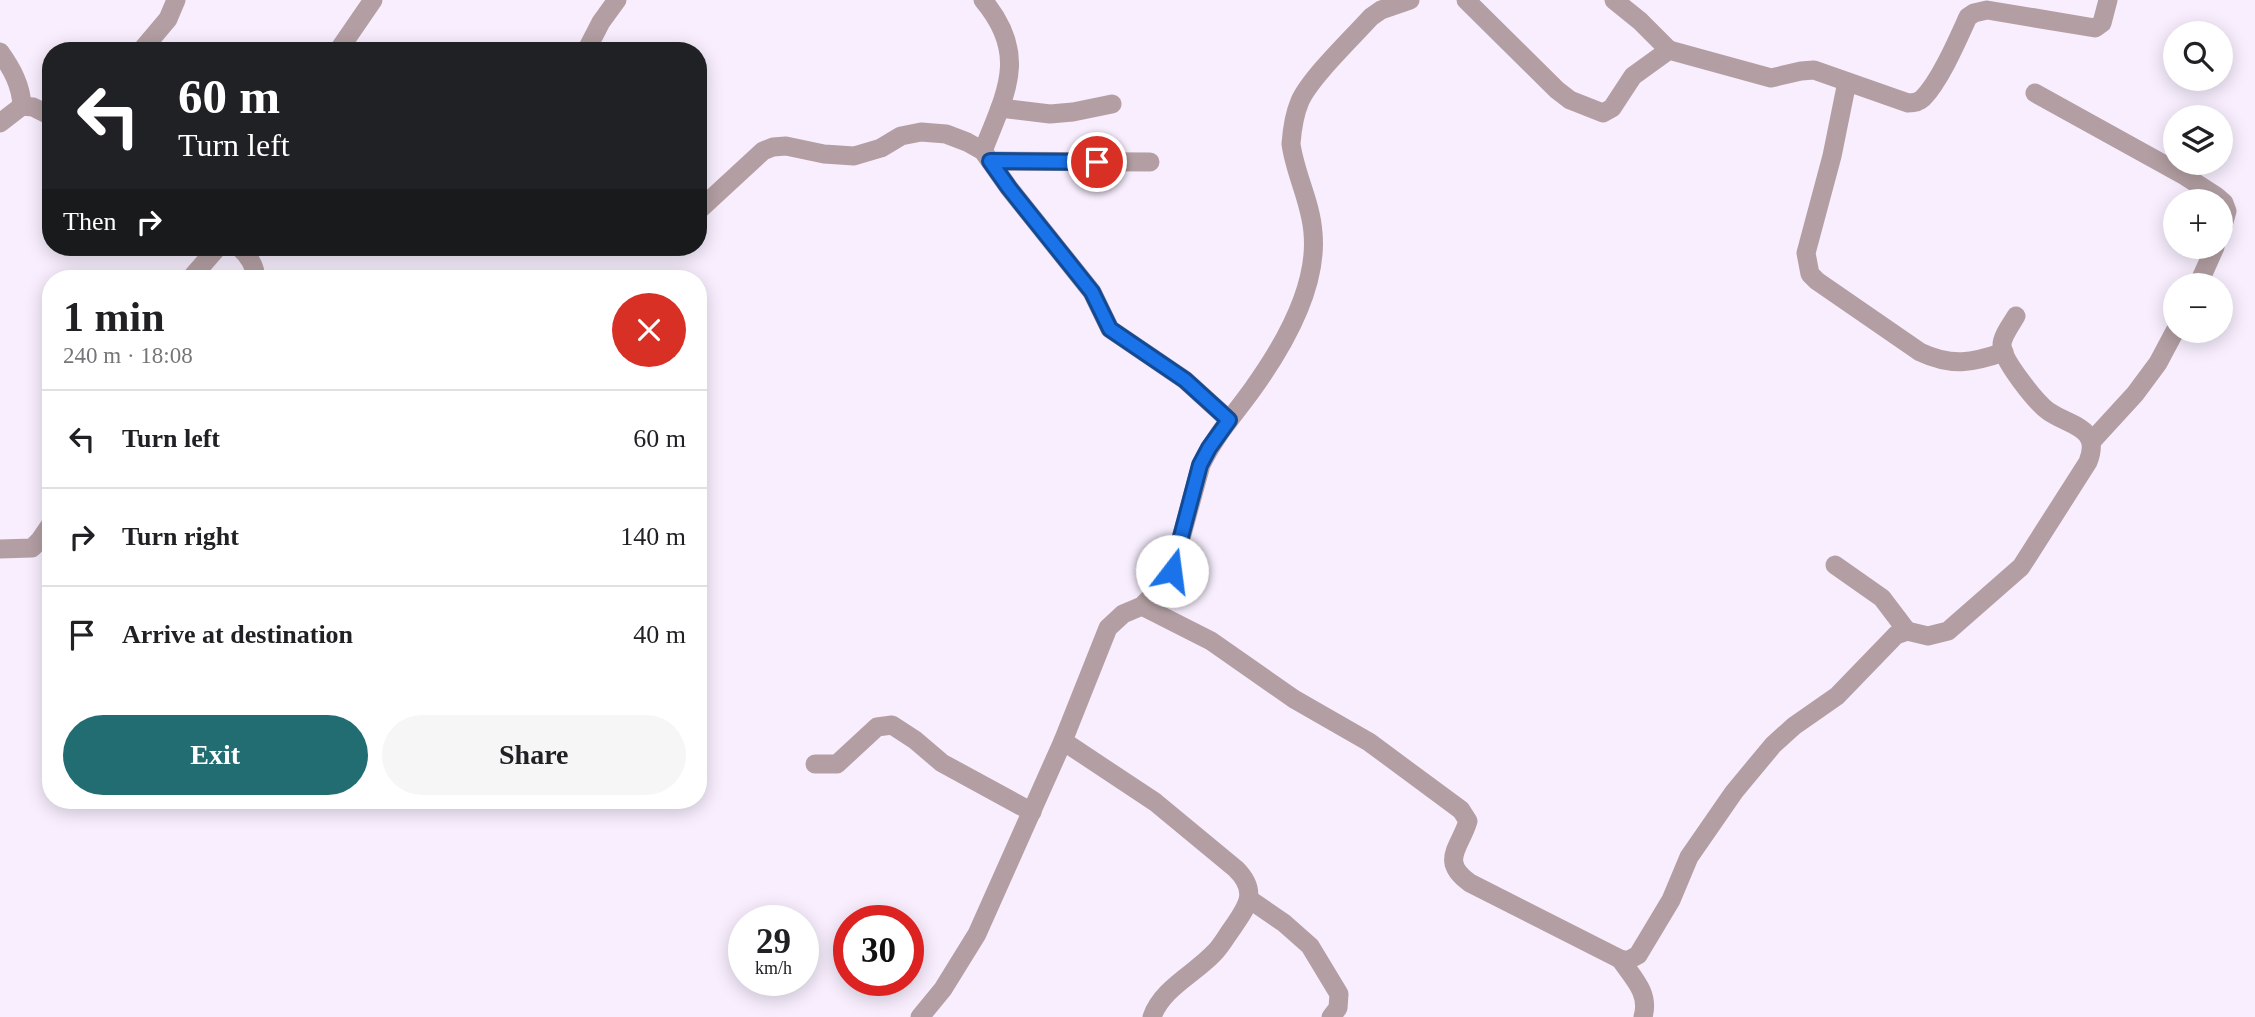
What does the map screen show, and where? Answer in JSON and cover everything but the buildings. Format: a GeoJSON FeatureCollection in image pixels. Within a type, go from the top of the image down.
{"type":"FeatureCollection","features":[{"type":"Feature","properties":{"kind":"street"},"geometry":{"type":"LineString","coordinates":[[149,42],[168,19],[176,0]]}},
{"type":"Feature","properties":{"kind":"street"},"geometry":{"type":"LineString","coordinates":[[344,42],[373,0]]}},
{"type":"Feature","properties":{"kind":"street"},"geometry":{"type":"LineString","coordinates":[[591,42],[617,0]]}},
{"type":"Feature","properties":{"kind":"street"},"geometry":{"type":"LineString","coordinates":[[983,0],[1003,29],[1011,62],[987,156],[1009,188],[1092,292],[1110,329],[1185,380],[1229,420]]}},
{"type":"Feature","properties":{"kind":"street"},"geometry":{"type":"LineString","coordinates":[[919,1017],[943,989],[977,934],[1063,741],[1108,628],[1123,614],[1142,606],[1170,576],[1200,465],[1209,448],[1254,387],[1294,321],[1304,299],[1314,233],[1291,144],[1300,102],[1311,85],[1376,12],[1410,0]]}},
{"type":"Feature","properties":{"kind":"street"},"geometry":{"type":"LineString","coordinates":[[1466,0],[1557,90],[1570,100],[1602,113],[1612,108],[1633,76],[1669,50]]}},
{"type":"Feature","properties":{"kind":"street"},"geometry":{"type":"LineString","coordinates":[[1615,0],[1669,50],[1771,78],[1814,70],[1908,103],[1916,103],[1925,96],[1948,60],[1968,17],[1974,13],[1994,11],[2095,28],[2102,23],[2108,0]]}},
{"type":"Feature","properties":{"kind":"street"},"geometry":{"type":"LineString","coordinates":[[0,52],[11,68],[21,92],[22,106]]}},
{"type":"Feature","properties":{"kind":"street"},"geometry":{"type":"LineString","coordinates":[[1847,82],[1832,156],[1806,253],[1811,274],[1817,281],[1920,352],[1933,358],[1952,362],[1976,362],[2004,352]]}},
{"type":"Feature","properties":{"kind":"street"},"geometry":{"type":"LineString","coordinates":[[2035,93],[2205,189]]}},
{"type":"Feature","properties":{"kind":"street"},"geometry":{"type":"LineString","coordinates":[[1000,108],[1050,114],[1112,104]]}},
{"type":"Feature","properties":{"kind":"street"},"geometry":{"type":"LineString","coordinates":[[0,124],[22,106],[33,107],[42,112]]}},
{"type":"Feature","properties":{"kind":"street"},"geometry":{"type":"LineString","coordinates":[[707,203],[773,146],[854,156],[881,148],[901,136],[921,132],[946,134],[987,156],[1150,162]]}},
{"type":"Feature","properties":{"kind":"street"},"geometry":{"type":"LineString","coordinates":[[198,270],[210,256]]}},
{"type":"Feature","properties":{"kind":"street"},"geometry":{"type":"LineString","coordinates":[[1142,606],[1211,641],[1294,699],[1369,742],[1461,810],[1468,821],[1454,850],[1454,867],[1460,876],[1620,960],[1627,961],[1638,955],[1671,900],[1689,857],[1734,792],[1773,745],[1794,726],[1837,696],[1896,635],[1907,631],[1928,636],[1948,631],[2021,567],[2088,462],[2092,453],[2091,442],[2084,430],[2055,415],[2038,401],[2004,352],[2003,342],[2016,316]]}},
{"type":"Feature","properties":{"kind":"street"},"geometry":{"type":"LineString","coordinates":[[2091,442],[2135,394],[2158,363],[2169,343]]}},
{"type":"Feature","properties":{"kind":"street"},"geometry":{"type":"LineString","coordinates":[[0,549],[32,548],[42,537]]}},
{"type":"Feature","properties":{"kind":"street"},"geometry":{"type":"LineString","coordinates":[[1835,565],[1882,598],[1907,631]]}},
{"type":"Feature","properties":{"kind":"street"},"geometry":{"type":"LineString","coordinates":[[815,764],[837,764],[877,727],[892,725],[942,763],[1032,812]]}},
{"type":"Feature","properties":{"kind":"street"},"geometry":{"type":"LineString","coordinates":[[1063,741],[1155,802],[1236,869],[1247,882],[1249,899],[1244,911],[1216,952],[1159,1001],[1152,1017]]}},
{"type":"Feature","properties":{"kind":"street"},"geometry":{"type":"LineString","coordinates":[[1249,899],[1284,923],[1310,946],[1339,994],[1338,1007],[1331,1017]]}},
{"type":"Feature","properties":{"kind":"street"},"geometry":{"type":"LineString","coordinates":[[1620,960],[1646,998],[1643,1017]]}},
{"type":"Feature","properties":{"kind":"route"},"geometry":{"type":"LineString","coordinates":[[1097,162],[990,161],[1092,292],[1110,329],[1185,380],[1229,420],[1200,465],[1172,571]]}}]}
